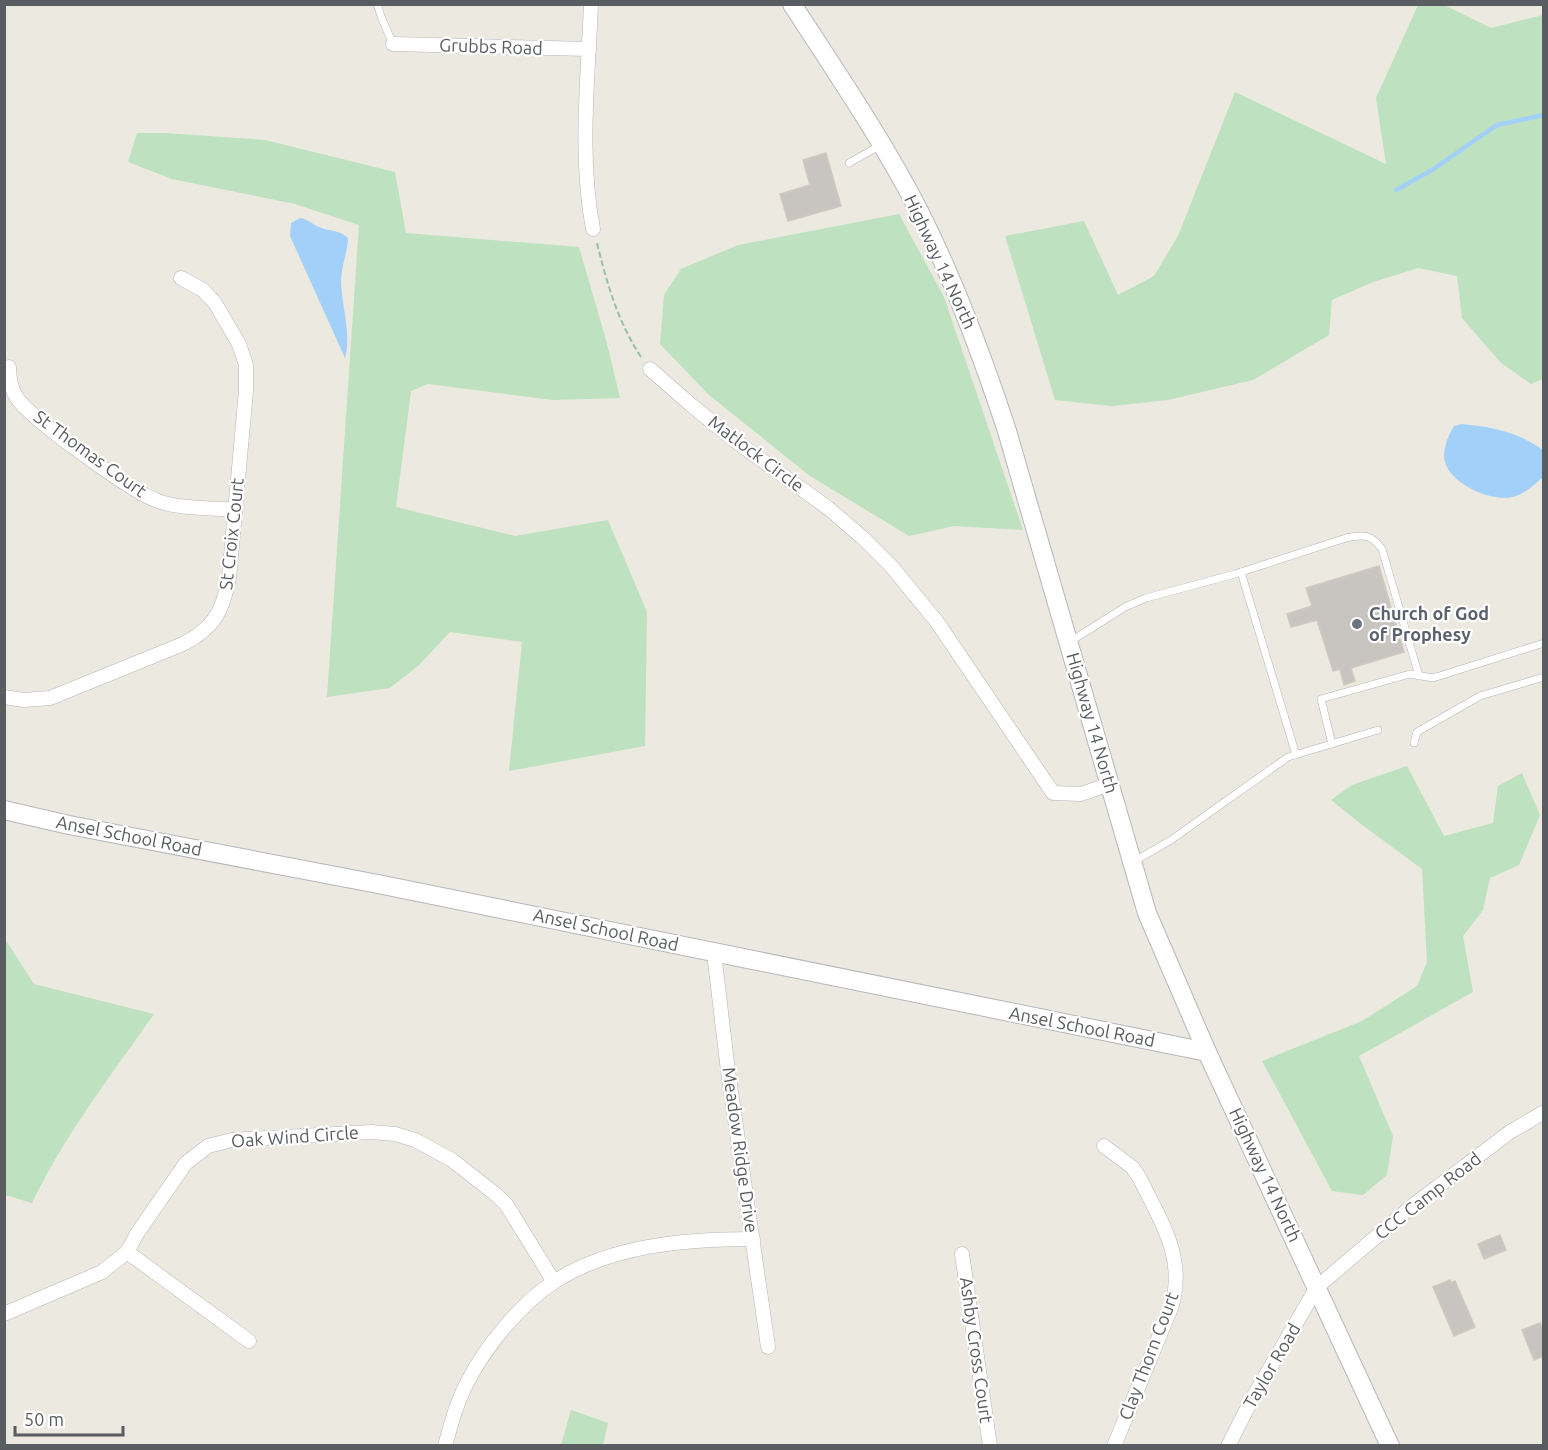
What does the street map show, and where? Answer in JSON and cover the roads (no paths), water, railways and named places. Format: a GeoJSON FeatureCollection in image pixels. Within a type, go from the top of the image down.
{"type":"FeatureCollection","features":[{"type":"Feature","properties":{"kind":"main road","name":"Highway 14 North"},"geometry":{"type":"LineString","coordinates":[[792,4],[881,145],[923,220],[954,284],[983,357],[1007,431],[1148,913],[1207,1052],[1390,1446]]}},
{"type":"Feature","properties":{"kind":"main road","name":"Ansel School Road"},"geometry":{"type":"LineString","coordinates":[[4,810],[1207,1052]]}},
{"type":"Feature","properties":{"kind":"street"},"geometry":{"type":"LineString","coordinates":[[591,4],[586,150],[593,229]]}},
{"type":"Feature","properties":{"kind":"street","name":"Grubbs Road"},"geometry":{"type":"LineString","coordinates":[[393,44],[589,50]]}},
{"type":"Feature","properties":{"kind":"street","name":"St Croix Court"},"geometry":{"type":"LineString","coordinates":[[4,698],[24,700],[50,698],[183,644],[201,633],[215,619],[225,600],[246,391],[244,356],[214,303],[198,285],[181,278]]}},
{"type":"Feature","properties":{"kind":"street","name":"St Thomas Court"},"geometry":{"type":"LineString","coordinates":[[9,367],[17,398],[34,416],[109,472],[146,496],[171,504],[235,510]]}},
{"type":"Feature","properties":{"kind":"street","name":"Matlock Circle"},"geometry":{"type":"LineString","coordinates":[[650,369],[707,418],[828,508],[892,567],[937,622],[1053,793],[1081,794],[1110,784]]}},
{"type":"Feature","properties":{"kind":"street","name":"Meadow Ridge Drive"},"geometry":{"type":"LineString","coordinates":[[714,953],[728,1071],[768,1347]]}},
{"type":"Feature","properties":{"kind":"street","name":"CCC Camp Road"},"geometry":{"type":"LineString","coordinates":[[1317,1287],[1416,1203],[1510,1132],[1544,1112]]}},
{"type":"Feature","properties":{"kind":"street","name":"Oak Wind Circle"},"geometry":{"type":"LineString","coordinates":[[4,1314],[102,1272],[127,1252],[138,1232],[186,1163],[208,1146],[232,1140],[383,1132],[415,1140],[435,1149],[494,1193],[513,1214],[554,1282]]}},
{"type":"Feature","properties":{"kind":"street","name":"Clay Thorn Court"},"geometry":{"type":"LineString","coordinates":[[1104,1146],[1132,1167],[1139,1177],[1171,1245],[1177,1273],[1175,1296],[1171,1308],[1114,1446]]}},
{"type":"Feature","properties":{"kind":"street"},"geometry":{"type":"LineString","coordinates":[[445,1446],[460,1399],[485,1352],[522,1309],[554,1282],[605,1259],[640,1248],[676,1242],[753,1239]]}},
{"type":"Feature","properties":{"kind":"street"},"geometry":{"type":"LineString","coordinates":[[127,1252],[249,1341]]}},
{"type":"Feature","properties":{"kind":"street","name":"Ashby Cross Court"},"geometry":{"type":"LineString","coordinates":[[963,1254],[990,1446]]}},
{"type":"Feature","properties":{"kind":"street","name":"Taylor Road"},"geometry":{"type":"LineString","coordinates":[[1228,1446],[1252,1399],[1317,1287]]}},
{"type":"Feature","properties":{"kind":"lane"},"geometry":{"type":"LineString","coordinates":[[377,4],[393,44]]}},
{"type":"Feature","properties":{"kind":"lane"},"geometry":{"type":"LineString","coordinates":[[849,163],[881,145]]}},
{"type":"Feature","properties":{"kind":"lane"},"geometry":{"type":"LineString","coordinates":[[1068,642],[1125,607],[1146,598],[1241,572],[1346,538],[1364,536],[1374,538],[1382,549],[1419,676]]}},
{"type":"Feature","properties":{"kind":"lane"},"geometry":{"type":"LineString","coordinates":[[1241,572],[1296,755]]}},
{"type":"Feature","properties":{"kind":"lane"},"geometry":{"type":"LineString","coordinates":[[1332,744],[1321,699],[1410,674],[1433,678],[1544,643]]}},
{"type":"Feature","properties":{"kind":"lane"},"geometry":{"type":"LineString","coordinates":[[1414,743],[1418,732],[1480,696],[1544,677]]}},
{"type":"Feature","properties":{"kind":"lane"},"geometry":{"type":"LineString","coordinates":[[1133,862],[1171,840],[1288,757],[1378,730]]}},
{"type":"Feature","properties":{"kind":"water"},"geometry":{"type":"Polygon","coordinates":[[[300,218],[323,229],[341,233],[348,238],[341,279],[347,329],[345,358],[290,236],[291,223],[300,218]]]}},
{"type":"Feature","properties":{"kind":"water"},"geometry":{"type":"Polygon","coordinates":[[[1462,424],[1504,431],[1534,444],[1543,450],[1543,477],[1521,494],[1503,498],[1483,494],[1463,484],[1449,470],[1444,457],[1446,443],[1454,426],[1462,424]]]}},
{"type":"Feature","properties":{"kind":"waterway"},"geometry":{"type":"LineString","coordinates":[[1396,190],[1432,170],[1497,125],[1544,115]]}},
{"type":"Feature","properties":{"kind":"place","name":"Church of God of Prophesy"},"geometry":{"type":"Point","coordinates":[1357,624]}}]}
